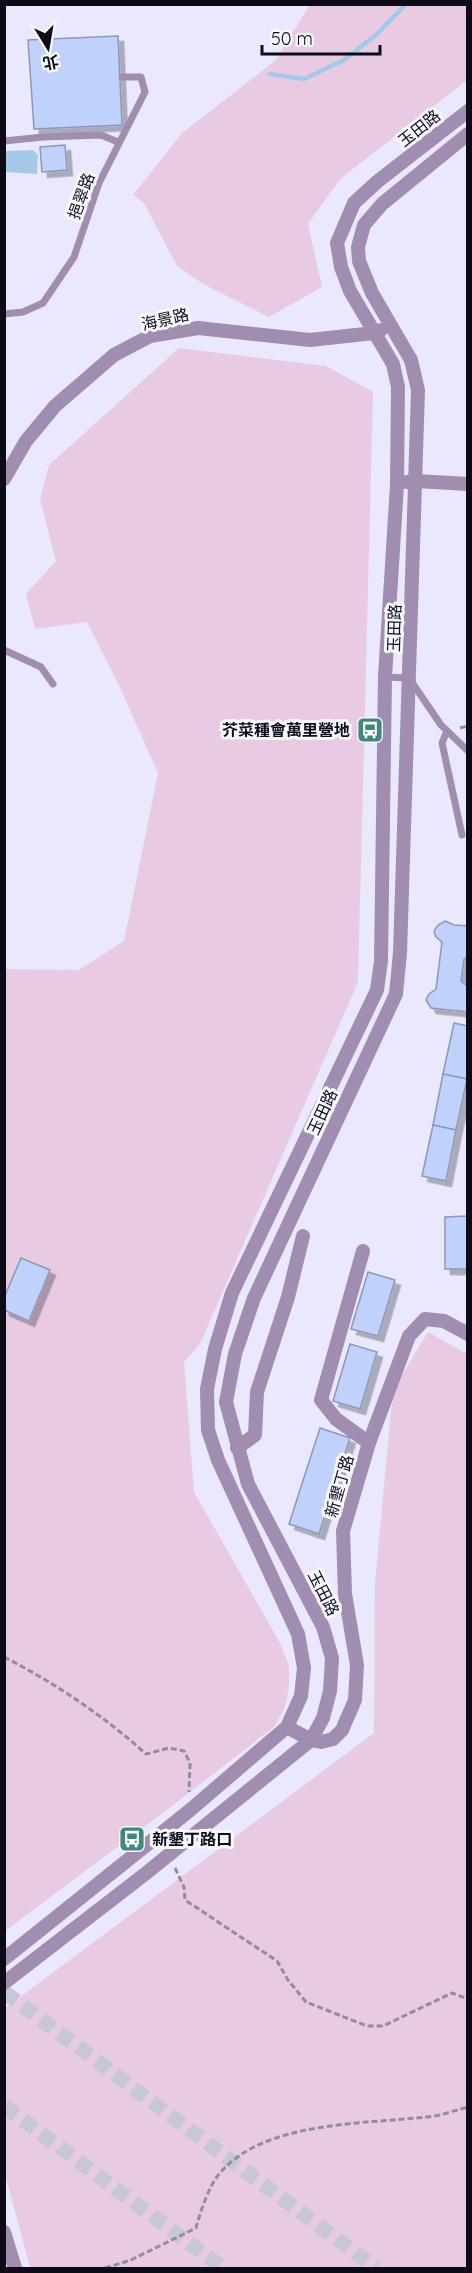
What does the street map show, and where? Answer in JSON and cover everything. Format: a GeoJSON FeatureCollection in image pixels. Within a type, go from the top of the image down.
{"type":"FeatureCollection","features":[{"type":"Feature","properties":{"kind":"street","name":"玉田路"},"geometry":{"type":"LineString","coordinates":[[4,1959],[287,1728],[301,1696],[304,1668],[298,1634],[218,1460],[208,1430],[207,1389],[215,1349],[232,1293],[376,990],[381,961],[385,677],[397,485],[398,387],[393,364],[351,291],[341,267],[337,243],[354,203],[378,181],[468,111]]}},
{"type":"Feature","properties":{"kind":"street","name":"玉田路"},"geometry":{"type":"LineString","coordinates":[[4,1983],[169,1855],[311,1740],[323,1718],[330,1692],[332,1658],[323,1626],[248,1484],[226,1402],[235,1354],[250,1310],[396,994],[400,953],[418,390],[411,360],[372,293],[359,261],[358,247],[364,225],[382,204],[468,134]]}},
{"type":"Feature","properties":{"kind":"street","name":"海景路"},"geometry":{"type":"LineString","coordinates":[[6,475],[26,441],[55,406],[114,355],[150,336],[198,328],[310,340],[374,333],[390,325]]}},
{"type":"Feature","properties":{"kind":"street"},"geometry":{"type":"LineString","coordinates":[[397,485],[416,481],[468,484]]}},
{"type":"Feature","properties":{"kind":"street"},"geometry":{"type":"LineString","coordinates":[[237,1448],[255,1436],[257,1392],[288,1297],[303,1236]]}},
{"type":"Feature","properties":{"kind":"street"},"geometry":{"type":"LineString","coordinates":[[363,1251],[321,1400],[336,1419],[369,1443]]}},
{"type":"Feature","properties":{"kind":"street","name":"新墾丁路"},"geometry":{"type":"LineString","coordinates":[[311,1740],[321,1742],[333,1739],[342,1730],[355,1700],[357,1665],[345,1594],[343,1531],[369,1443],[409,1336],[425,1319],[444,1321],[468,1334]]}},
{"type":"Feature","properties":{"kind":"street"},"geometry":{"type":"LineString","coordinates":[[287,1728],[311,1740]]}},
{"type":"Feature","properties":{"kind":"street"},"geometry":{"type":"LineString","coordinates":[[4,2232],[15,2268]]}},
{"type":"Feature","properties":{"kind":"lane","name":"挹翠路"},"geometry":{"type":"LineString","coordinates":[[4,314],[23,312],[43,303],[74,257],[99,183],[145,92],[141,77],[122,77]]}},
{"type":"Feature","properties":{"kind":"lane"},"geometry":{"type":"LineString","coordinates":[[4,141],[43,136],[101,135],[118,142]]}},
{"type":"Feature","properties":{"kind":"lane"},"geometry":{"type":"LineString","coordinates":[[4,650],[41,666],[53,684]]}},
{"type":"Feature","properties":{"kind":"lane"},"geometry":{"type":"LineString","coordinates":[[385,677],[409,678],[447,731],[468,751]]}},
{"type":"Feature","properties":{"kind":"lane"},"geometry":{"type":"LineString","coordinates":[[447,731],[442,743],[462,835]]}},
{"type":"Feature","properties":{"kind":"path"},"geometry":{"type":"LineString","coordinates":[[4,1658],[27,1669],[114,1725],[146,1754],[169,1748],[184,1751],[191,1771],[189,1810]]}},
{"type":"Feature","properties":{"kind":"path"},"geometry":{"type":"LineString","coordinates":[[169,1855],[184,1887],[185,1900],[277,1960],[288,1980],[306,2002],[366,2026],[383,2026],[452,1993],[468,1999]]}},
{"type":"Feature","properties":{"kind":"path"},"geometry":{"type":"LineString","coordinates":[[105,2268],[131,2260],[196,2228],[200,2214],[219,2174],[250,2148],[284,2134],[375,2121],[430,2117],[468,2107]]}},
{"type":"Feature","properties":{"kind":"shaded area"},"geometry":{"type":"Polygon","coordinates":[[[312,4],[467,5],[467,80],[340,179],[308,224],[322,287],[269,317],[205,285],[177,266],[144,203],[133,195],[182,133],[275,61],[312,4]]]}},
{"type":"Feature","properties":{"kind":"shaded area"},"geometry":{"type":"Polygon","coordinates":[[[179,348],[326,366],[373,392],[358,982],[200,1344],[184,1362],[194,1492],[280,1643],[289,1666],[289,1687],[285,1707],[274,1727],[5,1931],[5,969],[79,970],[124,941],[158,773],[117,681],[87,622],[35,629],[26,594],[56,561],[40,499],[49,465],[179,348]]]}},
{"type":"Feature","properties":{"kind":"shaded area"},"geometry":{"type":"Polygon","coordinates":[[[428,1332],[467,1354],[467,2268],[30,2268],[5,2174],[4,2009],[374,1733],[375,1582],[393,1390],[428,1332]]]}},
{"type":"Feature","properties":{"kind":"water"},"geometry":{"type":"Polygon","coordinates":[[[33,150],[38,155],[37,174],[6,172],[6,151],[33,150]]]}},
{"type":"Feature","properties":{"kind":"building"},"geometry":{"type":"Polygon","coordinates":[[[118,36],[122,125],[34,129],[28,40],[118,36]]]}},
{"type":"Feature","properties":{"kind":"building"},"geometry":{"type":"Polygon","coordinates":[[[65,145],[67,170],[42,172],[40,147],[65,145]]]}},
{"type":"Feature","properties":{"kind":"building"},"geometry":{"type":"Polygon","coordinates":[[[445,921],[454,925],[468,926],[468,957],[464,959],[461,981],[467,986],[468,1012],[431,1008],[426,1000],[429,994],[436,989],[442,942],[436,937],[434,931],[445,921]]]}},
{"type":"Feature","properties":{"kind":"building"},"geometry":{"type":"Polygon","coordinates":[[[454,1023],[468,1026],[467,1079],[443,1074],[454,1023]]]}},
{"type":"Feature","properties":{"kind":"building"},"geometry":{"type":"Polygon","coordinates":[[[443,1074],[467,1079],[456,1130],[433,1125],[443,1074]]]}},
{"type":"Feature","properties":{"kind":"building"},"geometry":{"type":"Polygon","coordinates":[[[433,1125],[456,1130],[446,1181],[422,1176],[433,1125]]]}},
{"type":"Feature","properties":{"kind":"building"},"geometry":{"type":"Polygon","coordinates":[[[468,1216],[468,1269],[445,1269],[445,1217],[468,1216]]]}},
{"type":"Feature","properties":{"kind":"building"},"geometry":{"type":"Polygon","coordinates":[[[21,1258],[50,1270],[29,1321],[4,1310],[4,1298],[21,1258]]]}},
{"type":"Feature","properties":{"kind":"building"},"geometry":{"type":"Polygon","coordinates":[[[368,1272],[395,1280],[378,1336],[351,1329],[368,1272]]]}},
{"type":"Feature","properties":{"kind":"building"},"geometry":{"type":"Polygon","coordinates":[[[350,1344],[377,1352],[360,1409],[333,1401],[350,1344]]]}},
{"type":"Feature","properties":{"kind":"building"},"geometry":{"type":"Polygon","coordinates":[[[320,1428],[350,1438],[319,1534],[289,1524],[320,1428]]]}},
{"type":"Feature","properties":{"kind":"waterway"},"geometry":{"type":"LineString","coordinates":[[270,74],[304,79],[344,60],[376,35],[406,4]]}},
{"type":"Feature","properties":{"kind":"tunnel"},"geometry":{"type":"LineString","coordinates":[[4,1992],[376,2268]]}},
{"type":"Feature","properties":{"kind":"tunnel"},"geometry":{"type":"LineString","coordinates":[[4,2106],[223,2268]]}},
{"type":"Feature","properties":{"kind":"place","name":"芥菜種會萬里營地"},"geometry":{"type":"Point","coordinates":[370,730]}},
{"type":"Feature","properties":{"kind":"place","name":"新墾丁路口"},"geometry":{"type":"Point","coordinates":[132,1839]}}]}
